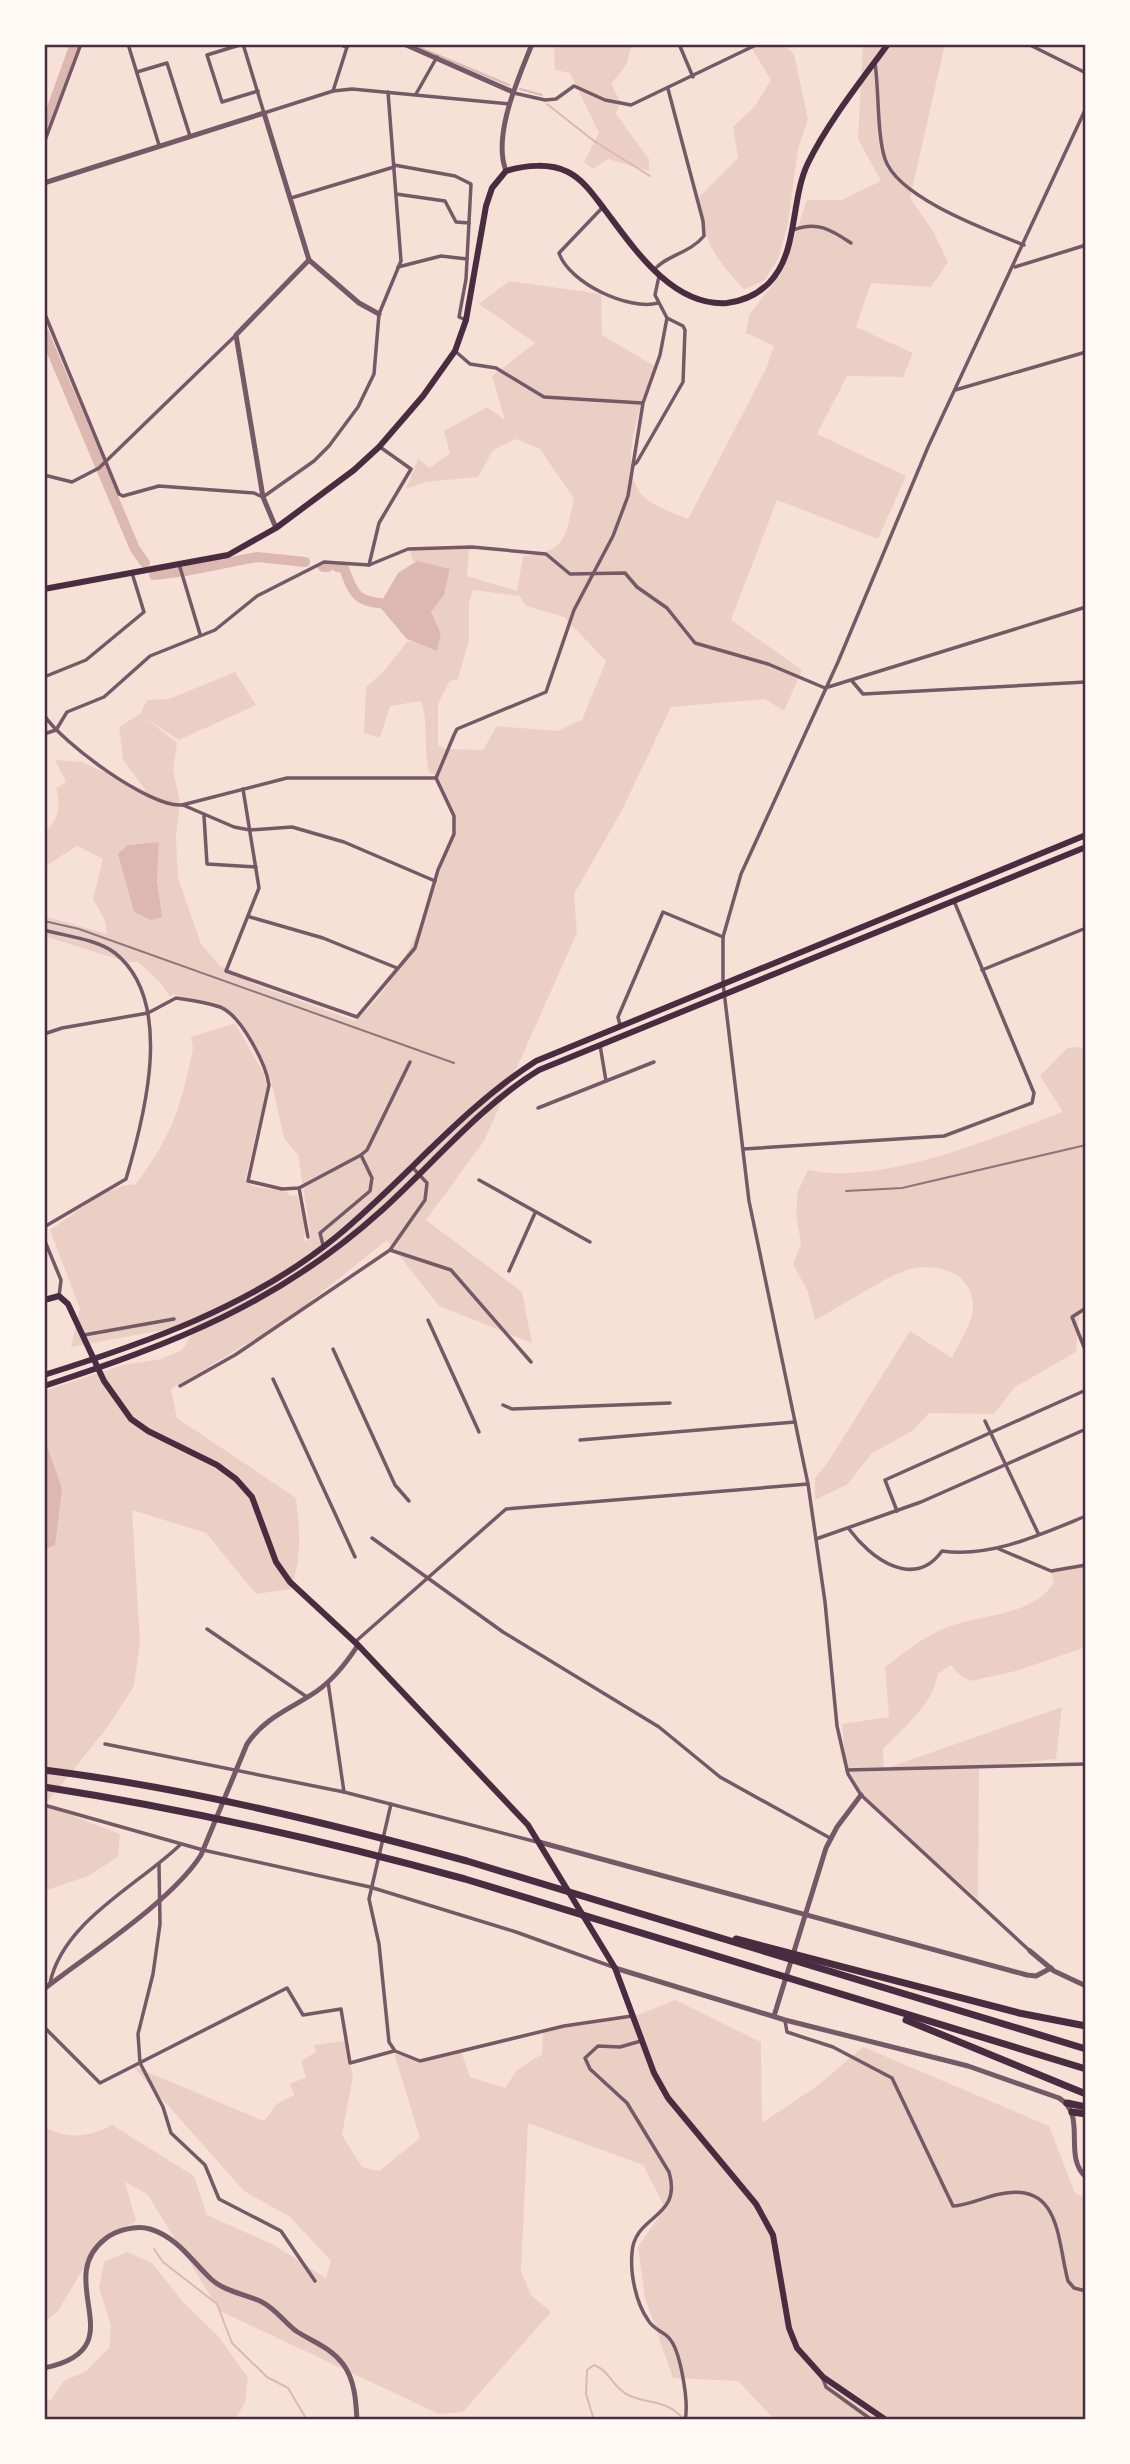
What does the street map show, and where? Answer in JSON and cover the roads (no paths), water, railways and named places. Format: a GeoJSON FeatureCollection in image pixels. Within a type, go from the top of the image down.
{"type":"FeatureCollection","features":[{"type":"Feature","properties":{"kind":"highway"},"geometry":{"type":"LineString","coordinates":[[46,1770],[122,1781],[296,1816],[467,1861],[1086,2049]]}},
{"type":"Feature","properties":{"kind":"highway"},"geometry":{"type":"LineString","coordinates":[[44,1787],[199,1814],[368,1852],[465,1879],[1086,2069]]}},
{"type":"Feature","properties":{"kind":"highway"},"geometry":{"type":"LineString","coordinates":[[611,1905],[837,1967],[1019,2013],[1086,2026]]}},
{"type":"Feature","properties":{"kind":"highway"},"geometry":{"type":"LineString","coordinates":[[873,2006],[1086,2094]]}},
{"type":"Feature","properties":{"kind":"highway"},"geometry":{"type":"LineString","coordinates":[[1067,2102],[1086,2107]]}},
{"type":"Feature","properties":{"kind":"highway"},"geometry":{"type":"LineString","coordinates":[[1072,2112],[1086,2114]]}},
{"type":"Feature","properties":{"kind":"main road"},"geometry":{"type":"LineString","coordinates":[[44,589],[228,555],[254,543],[276,528],[379,447],[441,373],[455,351],[466,320],[486,206],[492,188],[506,170],[531,166],[556,168],[570,173],[657,273],[686,293],[706,301],[737,302],[754,295],[770,282],[781,264],[791,231],[799,187],[808,163],[885,45]]}},
{"type":"Feature","properties":{"kind":"main road"},"geometry":{"type":"LineString","coordinates":[[44,1375],[180,1328],[269,1283],[324,1246],[413,1168],[477,1106],[519,1072],[547,1056],[1086,835]]}},
{"type":"Feature","properties":{"kind":"main road"},"geometry":{"type":"LineString","coordinates":[[44,1386],[162,1346],[281,1286],[338,1247],[419,1175],[498,1098],[560,1060],[1086,847]]}},
{"type":"Feature","properties":{"kind":"main road"},"geometry":{"type":"LineString","coordinates":[[44,1300],[59,1296],[68,1304],[92,1359],[131,1419],[148,1432],[217,1465],[236,1479],[252,1497],[276,1562],[290,1582],[357,1643],[513,1809],[537,1842],[615,1968],[654,2073],[668,2098],[756,2204],[773,2235],[789,2328],[797,2348],[823,2377],[886,2420]]}},
{"type":"Feature","properties":{"kind":"street"},"geometry":{"type":"LineString","coordinates":[[44,143],[81,44]]}},
{"type":"Feature","properties":{"kind":"street"},"geometry":{"type":"LineString","coordinates":[[128,44],[159,145]]}},
{"type":"Feature","properties":{"kind":"street"},"geometry":{"type":"LineString","coordinates":[[258,92],[222,102],[207,55],[243,44],[258,92],[309,260],[317,271],[359,303],[379,314]]}},
{"type":"Feature","properties":{"kind":"street"},"geometry":{"type":"LineString","coordinates":[[332,91],[347,45],[338,44]]}},
{"type":"Feature","properties":{"kind":"street"},"geometry":{"type":"LineString","coordinates":[[404,44],[513,92],[545,100],[556,99],[574,86],[624,106],[668,89],[758,44]]}},
{"type":"Feature","properties":{"kind":"street"},"geometry":{"type":"LineString","coordinates":[[506,170],[502,162],[503,144],[510,104],[532,44]]}},
{"type":"Feature","properties":{"kind":"street"},"geometry":{"type":"LineString","coordinates":[[679,44],[693,77]]}},
{"type":"Feature","properties":{"kind":"street"},"geometry":{"type":"LineString","coordinates":[[1028,44],[1086,74]]}},
{"type":"Feature","properties":{"kind":"street"},"geometry":{"type":"LineString","coordinates":[[416,94],[436,57]]}},
{"type":"Feature","properties":{"kind":"street"},"geometry":{"type":"LineString","coordinates":[[137,72],[167,63],[190,136]]}},
{"type":"Feature","properties":{"kind":"street"},"geometry":{"type":"LineString","coordinates":[[875,63],[882,145],[891,170],[909,187],[951,212],[1024,245]]}},
{"type":"Feature","properties":{"kind":"street"},"geometry":{"type":"LineString","coordinates":[[44,183],[332,91],[366,89],[510,104]]}},
{"type":"Feature","properties":{"kind":"street"},"geometry":{"type":"LineString","coordinates":[[632,465],[637,463],[685,376],[685,330],[683,326],[667,318],[658,303],[656,283],[659,264],[690,251],[704,236],[703,222],[668,89]]}},
{"type":"Feature","properties":{"kind":"street"},"geometry":{"type":"LineString","coordinates":[[263,497],[322,454],[358,407],[374,374],[379,314],[401,261],[388,92]]}},
{"type":"Feature","properties":{"kind":"street"},"geometry":{"type":"LineString","coordinates":[[1086,108],[928,447],[825,688],[741,874],[723,937],[724,995],[749,1201],[808,1484],[837,1726],[847,1770],[860,1796],[1030,1951],[1051,1968],[1086,1986]]}},
{"type":"Feature","properties":{"kind":"street"},"geometry":{"type":"LineString","coordinates":[[1074,135],[1081,140]]}},
{"type":"Feature","properties":{"kind":"street"},"geometry":{"type":"LineString","coordinates":[[290,198],[394,166],[464,179],[471,184],[470,223],[459,317],[466,320]]}},
{"type":"Feature","properties":{"kind":"street"},"geometry":{"type":"LineString","coordinates":[[396,194],[445,201],[456,222],[470,223]]}},
{"type":"Feature","properties":{"kind":"street"},"geometry":{"type":"LineString","coordinates":[[603,208],[559,253],[561,259],[585,282],[609,296],[636,304],[658,303]]}},
{"type":"Feature","properties":{"kind":"street"},"geometry":{"type":"LineString","coordinates":[[791,231],[811,225],[822,226],[850,243]]}},
{"type":"Feature","properties":{"kind":"street"},"geometry":{"type":"LineString","coordinates":[[1014,267],[1086,245]]}},
{"type":"Feature","properties":{"kind":"street"},"geometry":{"type":"LineString","coordinates":[[398,267],[441,256],[467,260]]}},
{"type":"Feature","properties":{"kind":"street"},"geometry":{"type":"LineString","coordinates":[[44,475],[72,481],[106,463],[309,260]]}},
{"type":"Feature","properties":{"kind":"street"},"geometry":{"type":"LineString","coordinates":[[44,312],[119,494],[123,496],[159,486],[254,493],[263,497]]}},
{"type":"Feature","properties":{"kind":"street"},"geometry":{"type":"LineString","coordinates":[[243,789],[259,888],[226,971],[357,1017],[415,947],[435,881],[454,834],[454,816],[436,778],[457,729],[546,692],[574,610],[624,506],[643,403],[660,355],[667,318]]}},
{"type":"Feature","properties":{"kind":"street"},"geometry":{"type":"LineString","coordinates":[[236,335],[263,497],[276,528]]}},
{"type":"Feature","properties":{"kind":"street"},"geometry":{"type":"LineString","coordinates":[[455,351],[470,364],[496,368],[544,397],[643,403]]}},
{"type":"Feature","properties":{"kind":"street"},"geometry":{"type":"LineString","coordinates":[[955,390],[1086,352]]}},
{"type":"Feature","properties":{"kind":"street"},"geometry":{"type":"LineString","coordinates":[[369,565],[379,523],[411,469],[379,447]]}},
{"type":"Feature","properties":{"kind":"street"},"geometry":{"type":"LineString","coordinates":[[44,734],[56,730],[66,712],[104,697],[150,656],[215,629],[257,596],[324,562],[369,565],[408,549],[472,547],[546,554],[570,574],[625,573],[637,587],[667,608],[686,636],[702,647],[743,655],[825,688],[914,659],[958,649],[1086,607]]}},
{"type":"Feature","properties":{"kind":"street"},"geometry":{"type":"LineString","coordinates":[[179,564],[200,634]]}},
{"type":"Feature","properties":{"kind":"street"},"geometry":{"type":"LineString","coordinates":[[44,677],[86,660],[144,612],[131,572]]}},
{"type":"Feature","properties":{"kind":"street"},"geometry":{"type":"LineString","coordinates":[[852,681],[863,694],[1086,682]]}},
{"type":"Feature","properties":{"kind":"street"},"geometry":{"type":"LineString","coordinates":[[44,715],[56,730],[105,770],[165,804],[182,805],[288,778],[436,778]]}},
{"type":"Feature","properties":{"kind":"street"},"geometry":{"type":"LineString","coordinates":[[182,805],[204,816],[250,830],[299,829],[378,855],[435,881]]}},
{"type":"Feature","properties":{"kind":"street"},"geometry":{"type":"LineString","coordinates":[[204,816],[207,864],[256,867]]}},
{"type":"Feature","properties":{"kind":"street"},"geometry":{"type":"LineString","coordinates":[[743,1149],[944,1136],[1032,1103],[1034,1093],[954,901]]}},
{"type":"Feature","properties":{"kind":"street"},"geometry":{"type":"LineString","coordinates":[[620,1026],[618,1017],[663,912],[723,937]]}},
{"type":"Feature","properties":{"kind":"street"},"geometry":{"type":"LineString","coordinates":[[249,917],[323,938],[397,968]]}},
{"type":"Feature","properties":{"kind":"street"},"geometry":{"type":"LineString","coordinates":[[982,970],[1086,928]]}},
{"type":"Feature","properties":{"kind":"street"},"geometry":{"type":"LineString","coordinates":[[44,930],[98,945],[115,954],[139,979],[148,1013],[149,1096],[126,1179],[44,1227]]}},
{"type":"Feature","properties":{"kind":"street"},"geometry":{"type":"LineString","coordinates":[[44,1034],[62,1028],[148,1013],[176,998],[221,1008],[235,1017],[267,1071],[269,1085],[248,1181],[282,1189],[299,1188],[367,1150],[410,1062]]}},
{"type":"Feature","properties":{"kind":"street"},"geometry":{"type":"LineString","coordinates":[[600,1044],[606,1081]]}},
{"type":"Feature","properties":{"kind":"street"},"geometry":{"type":"LineString","coordinates":[[538,1108],[653,1062]]}},
{"type":"Feature","properties":{"kind":"street"},"geometry":{"type":"LineString","coordinates":[[324,1246],[320,1233],[370,1191],[372,1178],[361,1155]]}},
{"type":"Feature","properties":{"kind":"street"},"geometry":{"type":"LineString","coordinates":[[180,1386],[235,1354],[390,1250],[427,1194],[426,1183],[413,1168]]}},
{"type":"Feature","properties":{"kind":"street"},"geometry":{"type":"LineString","coordinates":[[479,1180],[590,1242]]}},
{"type":"Feature","properties":{"kind":"street"},"geometry":{"type":"LineString","coordinates":[[299,1188],[308,1237]]}},
{"type":"Feature","properties":{"kind":"street"},"geometry":{"type":"LineString","coordinates":[[509,1271],[535,1213]]}},
{"type":"Feature","properties":{"kind":"street"},"geometry":{"type":"LineString","coordinates":[[44,1239],[61,1280],[59,1296]]}},
{"type":"Feature","properties":{"kind":"street"},"geometry":{"type":"LineString","coordinates":[[390,1250],[451,1270],[531,1362]]}},
{"type":"Feature","properties":{"kind":"street"},"geometry":{"type":"LineString","coordinates":[[1086,1308],[1072,1317],[1086,1352]]}},
{"type":"Feature","properties":{"kind":"street"},"geometry":{"type":"LineString","coordinates":[[82,1336],[174,1319]]}},
{"type":"Feature","properties":{"kind":"street"},"geometry":{"type":"LineString","coordinates":[[428,1320],[478,1432]]}},
{"type":"Feature","properties":{"kind":"street"},"geometry":{"type":"LineString","coordinates":[[333,1349],[395,1485],[410,1501]]}},
{"type":"Feature","properties":{"kind":"street"},"geometry":{"type":"LineString","coordinates":[[273,1379],[355,1557]]}},
{"type":"Feature","properties":{"kind":"street"},"geometry":{"type":"LineString","coordinates":[[897,1511],[885,1480],[1086,1390]]}},
{"type":"Feature","properties":{"kind":"street"},"geometry":{"type":"LineString","coordinates":[[503,1405],[512,1409],[670,1403]]}},
{"type":"Feature","properties":{"kind":"street"},"geometry":{"type":"LineString","coordinates":[[985,1421],[1038,1534]]}},
{"type":"Feature","properties":{"kind":"street"},"geometry":{"type":"LineString","coordinates":[[580,1440],[795,1422]]}},
{"type":"Feature","properties":{"kind":"street"},"geometry":{"type":"LineString","coordinates":[[816,1539],[897,1511],[1086,1429]]}},
{"type":"Feature","properties":{"kind":"street"},"geometry":{"type":"LineString","coordinates":[[47,1987],[160,1899],[191,1871],[204,1848],[256,1730],[275,1714],[328,1682],[357,1643],[428,1576],[506,1509],[808,1484]]}},
{"type":"Feature","properties":{"kind":"street"},"geometry":{"type":"LineString","coordinates":[[849,1529],[873,1554],[900,1570],[915,1569],[936,1560],[942,1551],[958,1553],[998,1548],[1086,1516]]}},
{"type":"Feature","properties":{"kind":"street"},"geometry":{"type":"LineString","coordinates":[[372,1538],[503,1632],[659,1727],[720,1777],[830,1838]]}},
{"type":"Feature","properties":{"kind":"street"},"geometry":{"type":"LineString","coordinates":[[998,1548],[1051,1570],[1086,1565]]}},
{"type":"Feature","properties":{"kind":"street"},"geometry":{"type":"LineString","coordinates":[[207,1629],[307,1697]]}},
{"type":"Feature","properties":{"kind":"street"},"geometry":{"type":"LineString","coordinates":[[328,1682],[344,1792]]}},
{"type":"Feature","properties":{"kind":"street"},"geometry":{"type":"LineString","coordinates":[[105,1744],[237,1768],[344,1792],[537,1842],[802,1919],[1027,1975],[1036,1976],[1051,1968]]}},
{"type":"Feature","properties":{"kind":"street"},"geometry":{"type":"LineString","coordinates":[[847,1770],[1086,1764]]}},
{"type":"Feature","properties":{"kind":"street"},"geometry":{"type":"LineString","coordinates":[[774,2016],[802,1919],[830,1838],[860,1796]]}},
{"type":"Feature","properties":{"kind":"street"},"geometry":{"type":"LineString","coordinates":[[391,1804],[369,1899],[379,1944],[389,2042],[395,2051]]}},
{"type":"Feature","properties":{"kind":"street"},"geometry":{"type":"LineString","coordinates":[[44,1805],[181,1844],[370,1887],[516,1931],[615,1968],[785,2020],[968,2066],[1067,2102],[1072,2112],[1075,2159],[1086,2177]]}},
{"type":"Feature","properties":{"kind":"street"},"geometry":{"type":"LineString","coordinates":[[47,1987],[58,1959],[97,1909],[159,1864],[181,1844]]}},
{"type":"Feature","properties":{"kind":"street"},"geometry":{"type":"LineString","coordinates":[[159,1864],[160,1899],[153,1974],[138,2034],[140,2063],[163,2107],[171,2133],[205,2165],[219,2199],[281,2231],[314,2281]]}},
{"type":"Feature","properties":{"kind":"street"},"geometry":{"type":"LineString","coordinates":[[44,2027],[100,2083],[287,1988],[303,2015],[341,2009],[350,2063],[388,2050],[420,2061],[564,2026],[634,2015]]}},
{"type":"Feature","properties":{"kind":"street"},"geometry":{"type":"LineString","coordinates":[[785,2020],[787,2032],[833,2047],[897,2084],[953,2206],[1012,2192],[1036,2196],[1046,2203],[1054,2217],[1068,2281],[1074,2288],[1086,2291]]}},
{"type":"Feature","properties":{"kind":"street"},"geometry":{"type":"LineString","coordinates":[[643,2040],[620,2048],[598,2046],[585,2058],[590,2069],[627,2103],[669,2172],[673,2185],[668,2205],[639,2232],[632,2254],[640,2304],[648,2321],[669,2338],[673,2348],[684,2383],[687,2419]]}},
{"type":"Feature","properties":{"kind":"street"},"geometry":{"type":"LineString","coordinates":[[44,2368],[75,2359],[90,2341],[91,2316],[85,2278],[86,2265],[92,2254],[104,2239],[118,2231],[148,2229],[187,2252],[213,2281],[276,2310],[298,2332],[322,2343],[345,2366],[352,2382],[357,2420]]}},
{"type":"Feature","properties":{"kind":"street"},"geometry":{"type":"LineString","coordinates":[[823,2377],[826,2387],[872,2420]]}},
{"type":"Feature","properties":{"kind":"waterway"},"geometry":{"type":"LineString","coordinates":[[44,130],[75,44]]}},
{"type":"Feature","properties":{"kind":"waterway"},"geometry":{"type":"LineString","coordinates":[[411,44],[509,85]]}},
{"type":"Feature","properties":{"kind":"waterway"},"geometry":{"type":"LineString","coordinates":[[520,89],[542,95]]}},
{"type":"Feature","properties":{"kind":"waterway"},"geometry":{"type":"LineString","coordinates":[[547,104],[594,141],[650,176]]}},
{"type":"Feature","properties":{"kind":"waterway"},"geometry":{"type":"LineString","coordinates":[[44,333],[135,549],[145,563]]}},
{"type":"Feature","properties":{"kind":"waterway"},"geometry":{"type":"LineString","coordinates":[[185,571],[257,557],[305,562]]}},
{"type":"Feature","properties":{"kind":"waterway"},"geometry":{"type":"LineString","coordinates":[[323,567],[328,567]]}},
{"type":"Feature","properties":{"kind":"waterway"},"geometry":{"type":"LineString","coordinates":[[337,567],[344,568],[354,592],[359,596],[370,602],[389,604]]}},
{"type":"Feature","properties":{"kind":"waterway"},"geometry":{"type":"LineString","coordinates":[[154,575],[178,572]]}},
{"type":"Feature","properties":{"kind":"waterway"},"geometry":{"type":"LineString","coordinates":[[154,2249],[163,2262],[217,2304],[232,2343],[267,2377],[288,2388],[307,2420]]}},
{"type":"Feature","properties":{"kind":"waterway"},"geometry":{"type":"LineString","coordinates":[[594,2420],[586,2394],[587,2370],[594,2365],[604,2371],[623,2392],[665,2405],[684,2420]]}},
{"type":"Feature","properties":{"kind":"railway"},"geometry":{"type":"LineString","coordinates":[[44,921],[79,929],[454,1063]]}},
{"type":"Feature","properties":{"kind":"railway"},"geometry":{"type":"LineString","coordinates":[[846,1191],[902,1188],[1086,1145]]}}]}
